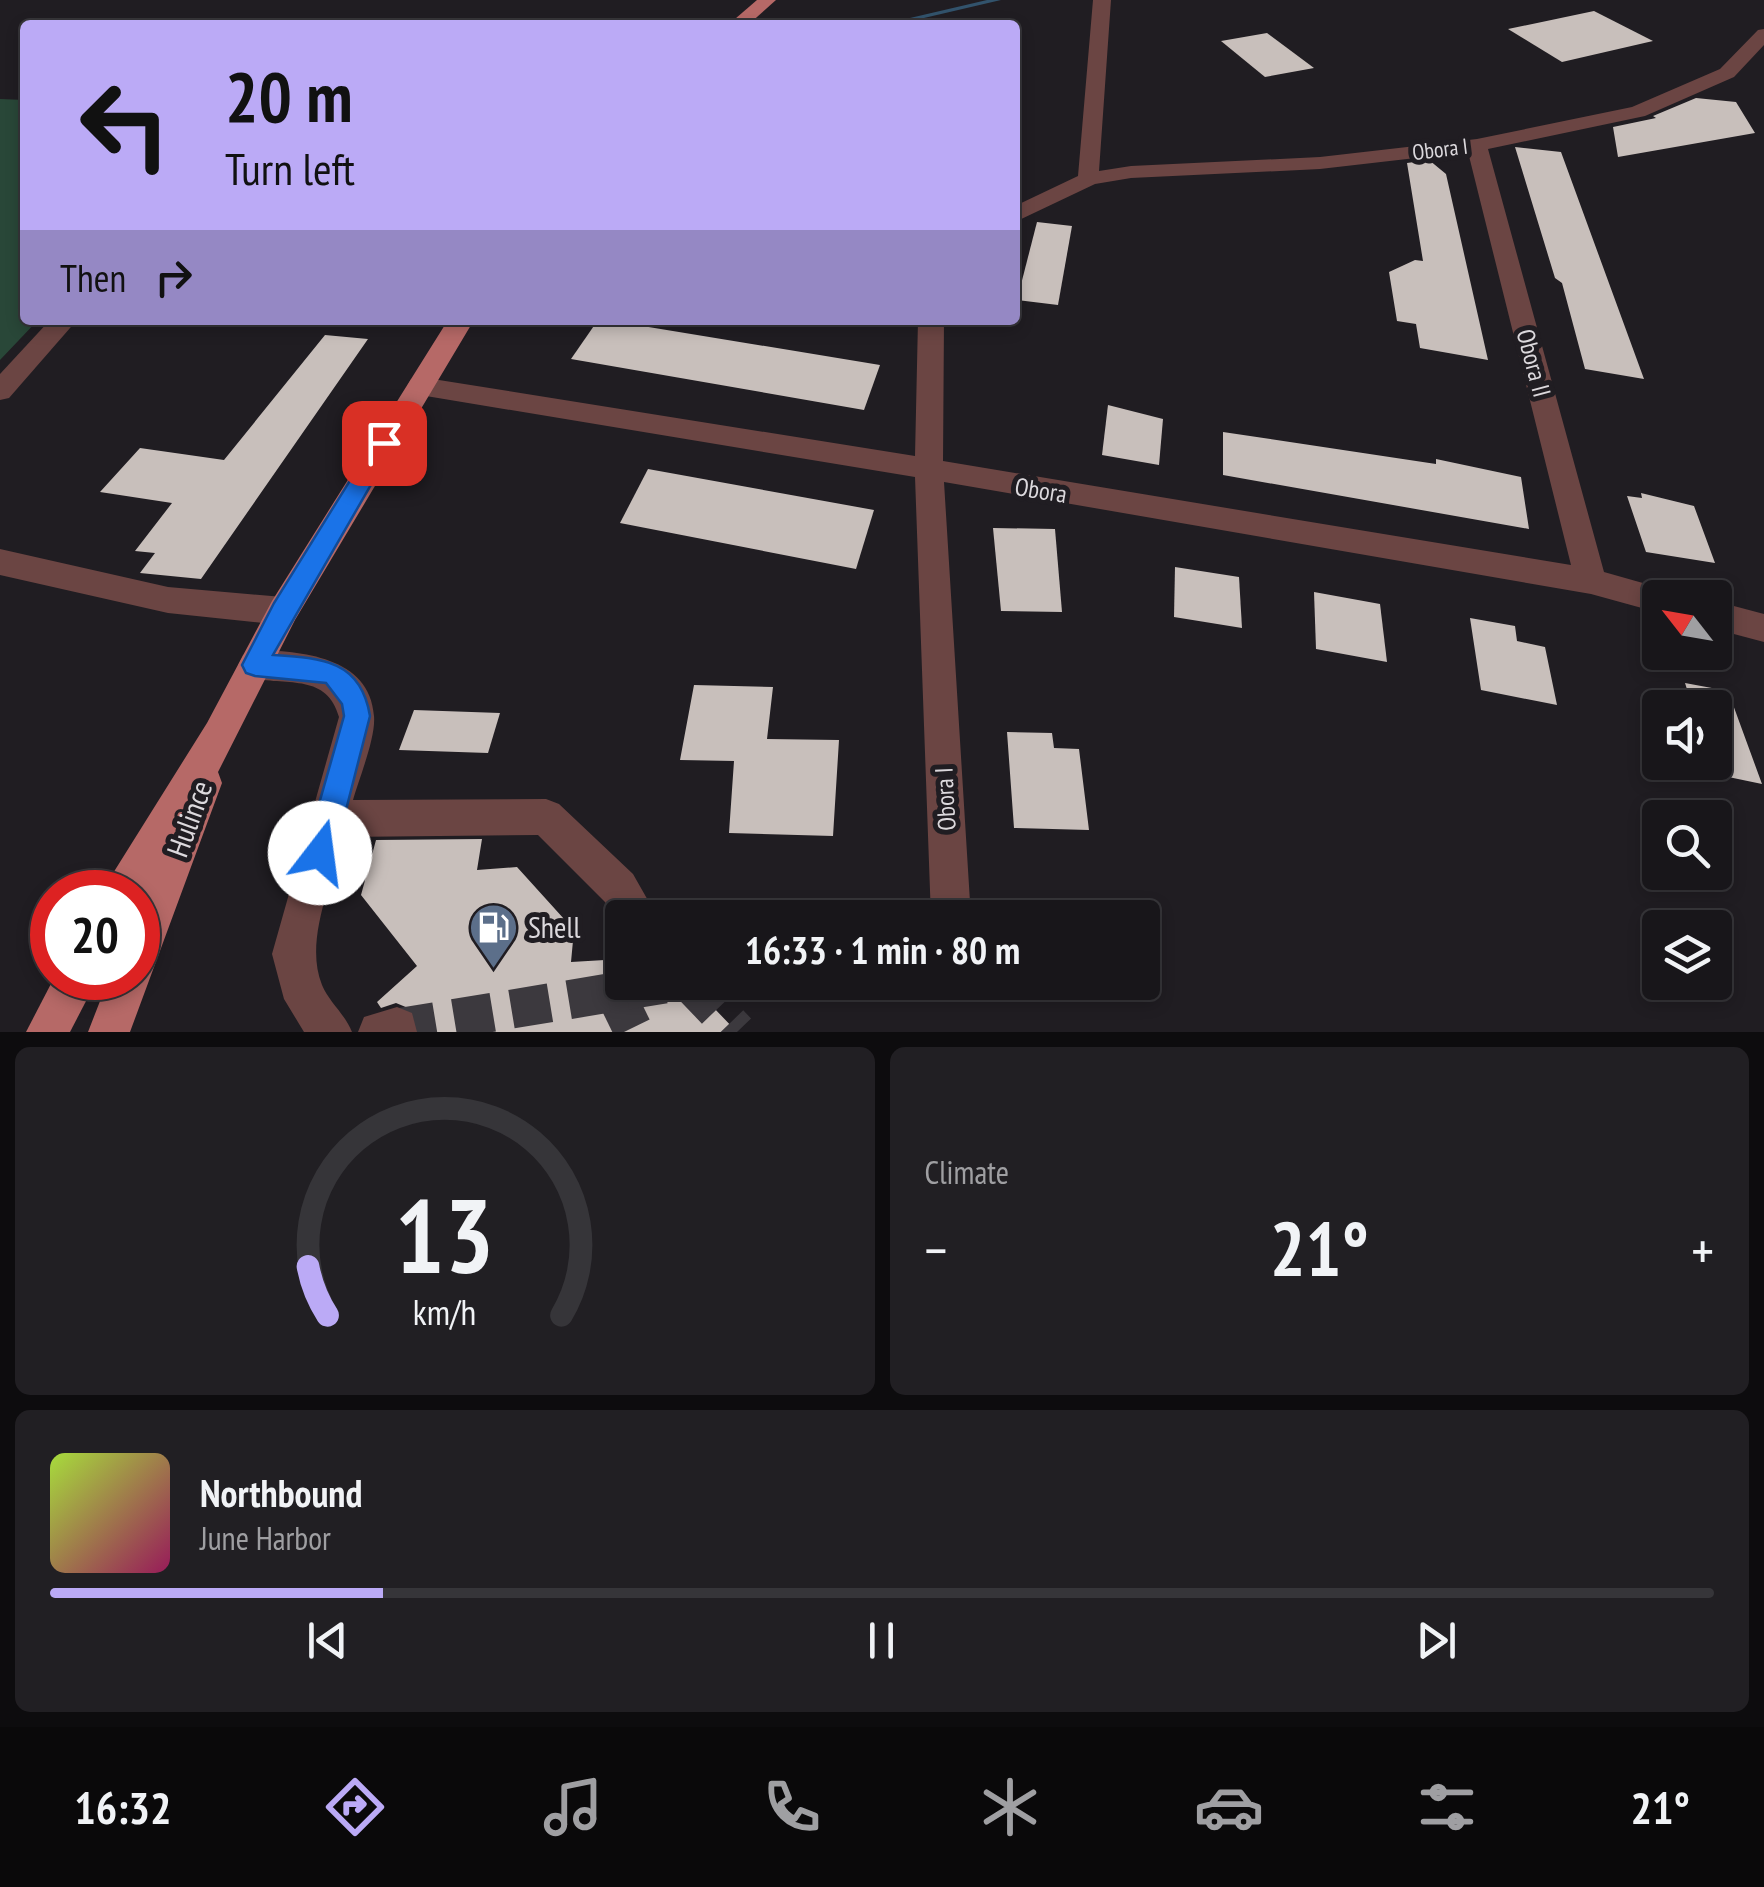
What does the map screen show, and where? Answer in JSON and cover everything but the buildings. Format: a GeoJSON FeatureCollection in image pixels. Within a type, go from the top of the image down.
{"type":"FeatureCollection","features":[{"type":"Feature","properties":{"kind":"main road"},"geometry":{"type":"LineString","coordinates":[[743,20],[766,0]]}},
{"type":"Feature","properties":{"kind":"main road","name":"Hulince"},"geometry":{"type":"LineString","coordinates":[[137,870],[220,734],[283,610],[457,325]]}},
{"type":"Feature","properties":{"kind":"main road","name":"Hulince"},"geometry":{"type":"LineString","coordinates":[[160,898],[220,734]]}},
{"type":"Feature","properties":{"kind":"main road"},"geometry":{"type":"LineString","coordinates":[[47,1032],[65,1000]]}},
{"type":"Feature","properties":{"kind":"main road"},"geometry":{"type":"LineString","coordinates":[[109,1032],[121,1000]]}},
{"type":"Feature","properties":{"kind":"street"},"geometry":{"type":"LineString","coordinates":[[1090,179],[1087,159],[1102,0]]}},
{"type":"Feature","properties":{"kind":"street","name":"Obora I"},"geometry":{"type":"LineString","coordinates":[[1020,213],[1090,179],[1130,172],[1320,163],[1477,145],[1638,112],[1727,73],[1764,34]]}},
{"type":"Feature","properties":{"kind":"street","name":"Obora II"},"geometry":{"type":"LineString","coordinates":[[1477,145],[1591,581]]}},
{"type":"Feature","properties":{"kind":"street"},"geometry":{"type":"LineString","coordinates":[[0,391],[59,325]]}},
{"type":"Feature","properties":{"kind":"street","name":"Obora I"},"geometry":{"type":"LineString","coordinates":[[931,325],[929,471],[950,900]]}},
{"type":"Feature","properties":{"kind":"street","name":"Obora"},"geometry":{"type":"LineString","coordinates":[[420,386],[1591,581],[1642,595]]}},
{"type":"Feature","properties":{"kind":"street"},"geometry":{"type":"LineString","coordinates":[[0,562],[168,600],[283,610]]}},
{"type":"Feature","properties":{"kind":"street"},"geometry":{"type":"LineString","coordinates":[[1732,620],[1764,628]]}},
{"type":"Feature","properties":{"kind":"street"},"geometry":{"type":"LineString","coordinates":[[255,665],[315,668],[334,675],[354,700],[357,716],[293,954],[306,999],[331,1032]]}},
{"type":"Feature","properties":{"kind":"street"},"geometry":{"type":"LineString","coordinates":[[329,819],[546,816],[627,900]]}},
{"type":"Feature","properties":{"kind":"green space"},"geometry":{"type":"Polygon","coordinates":[[[0,99],[20,100],[20,325],[33,325],[0,360],[0,99]]]}},
{"type":"Feature","properties":{"kind":"waterway"},"geometry":{"type":"LineString","coordinates":[[907,20],[997,0]]}},
{"type":"Feature","properties":{"kind":"tunnel"},"geometry":{"type":"LineString","coordinates":[[397,1028],[605,994]]}},
{"type":"Feature","properties":{"kind":"tunnel"},"geometry":{"type":"LineString","coordinates":[[618,1000],[634,1032]]}},
{"type":"Feature","properties":{"kind":"tunnel"},"geometry":{"type":"LineString","coordinates":[[706,1000],[737,1032]]}},
{"type":"Feature","properties":{"kind":"place","name":"Shell"},"geometry":{"type":"Point","coordinates":[493,970]}},
{"type":"Feature","properties":{"kind":"route"},"geometry":{"type":"LineString","coordinates":[[320,853],[357,716],[354,700],[334,675],[315,668],[255,665],[283,610],[384,443]]}}]}
